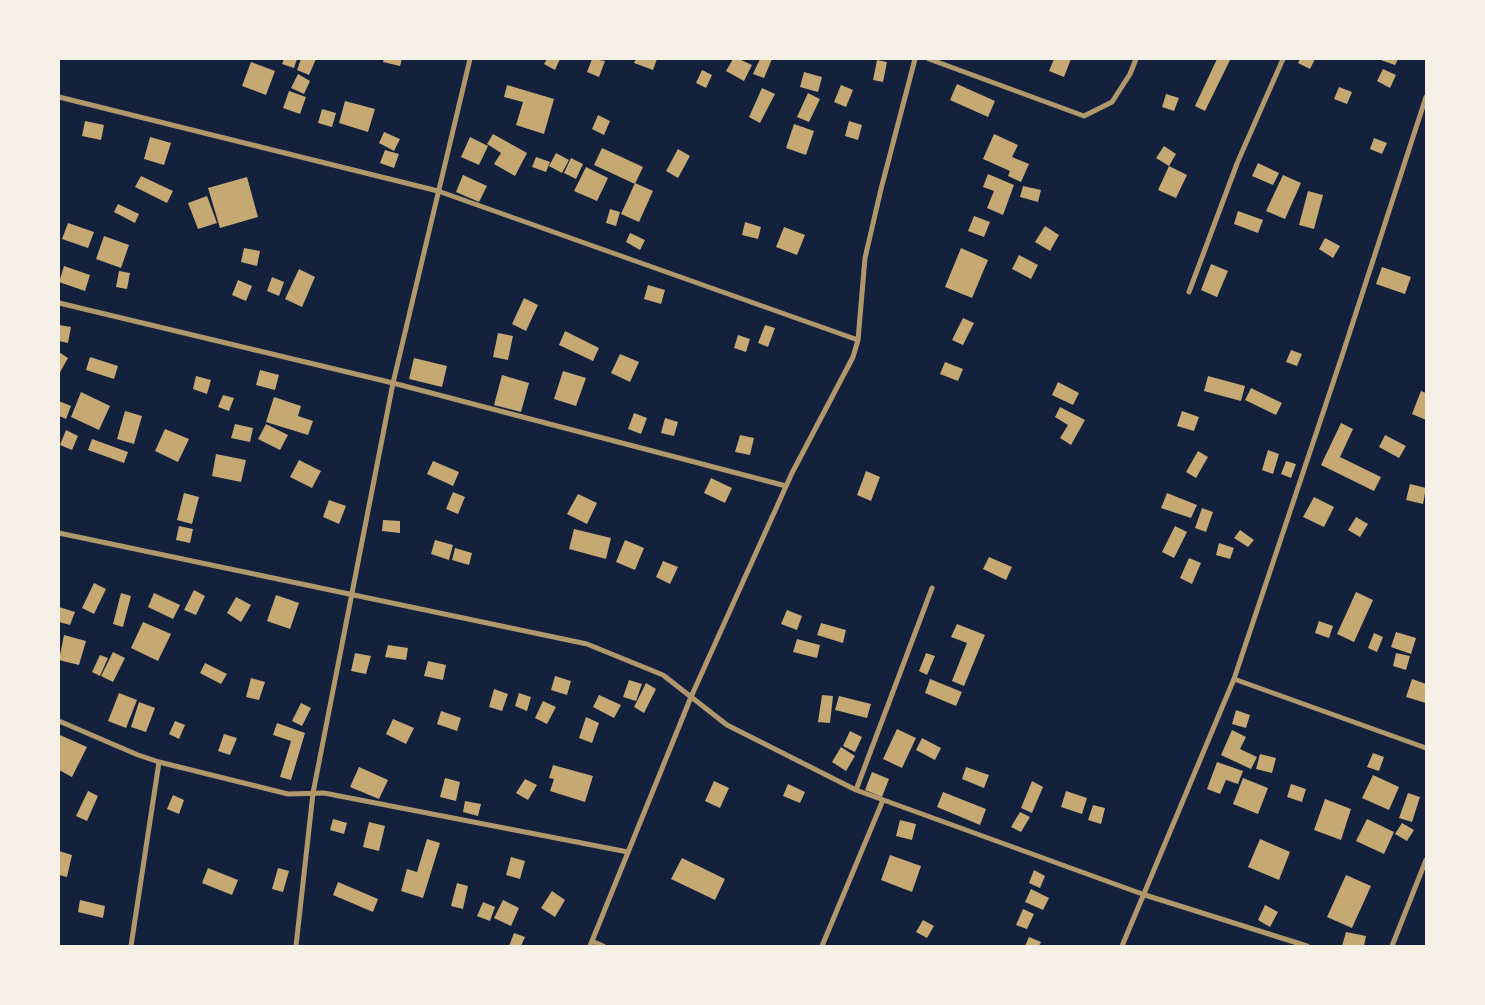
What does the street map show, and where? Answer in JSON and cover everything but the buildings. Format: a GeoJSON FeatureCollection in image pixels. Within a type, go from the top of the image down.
{"type":"FeatureCollection","features":[{"type":"Feature","properties":{"kind":"street"},"geometry":{"type":"LineString","coordinates":[[296,946],[313,793],[393,383],[470,59]]}},
{"type":"Feature","properties":{"kind":"street"},"geometry":{"type":"LineString","coordinates":[[603,946],[591,944],[691,697],[786,486],[853,357],[858,340],[865,258],[881,188],[915,59]]}},
{"type":"Feature","properties":{"kind":"street"},"geometry":{"type":"LineString","coordinates":[[930,59],[1084,116],[1112,102],[1130,74],[1136,59]]}},
{"type":"Feature","properties":{"kind":"street"},"geometry":{"type":"LineString","coordinates":[[1189,292],[1238,160],[1283,59]]}},
{"type":"Feature","properties":{"kind":"street"},"geometry":{"type":"LineString","coordinates":[[59,97],[438,191],[858,340]]}},
{"type":"Feature","properties":{"kind":"street"},"geometry":{"type":"LineString","coordinates":[[1122,946],[1234,679],[1426,97]]}},
{"type":"Feature","properties":{"kind":"street"},"geometry":{"type":"LineString","coordinates":[[59,303],[393,383],[786,486]]}},
{"type":"Feature","properties":{"kind":"street"},"geometry":{"type":"LineString","coordinates":[[59,533],[587,644],[663,675],[727,725],[856,790],[1144,895],[1307,946]]}},
{"type":"Feature","properties":{"kind":"street"},"geometry":{"type":"LineString","coordinates":[[856,790],[932,588]]}},
{"type":"Feature","properties":{"kind":"street"},"geometry":{"type":"LineString","coordinates":[[1234,679],[1426,748]]}},
{"type":"Feature","properties":{"kind":"street"},"geometry":{"type":"LineString","coordinates":[[59,720],[158,762],[288,794],[324,793],[628,852]]}},
{"type":"Feature","properties":{"kind":"street"},"geometry":{"type":"LineString","coordinates":[[131,946],[158,762]]}},
{"type":"Feature","properties":{"kind":"street"},"geometry":{"type":"LineString","coordinates":[[822,946],[883,800]]}},
{"type":"Feature","properties":{"kind":"street"},"geometry":{"type":"LineString","coordinates":[[1392,946],[1426,860]]}}]}
